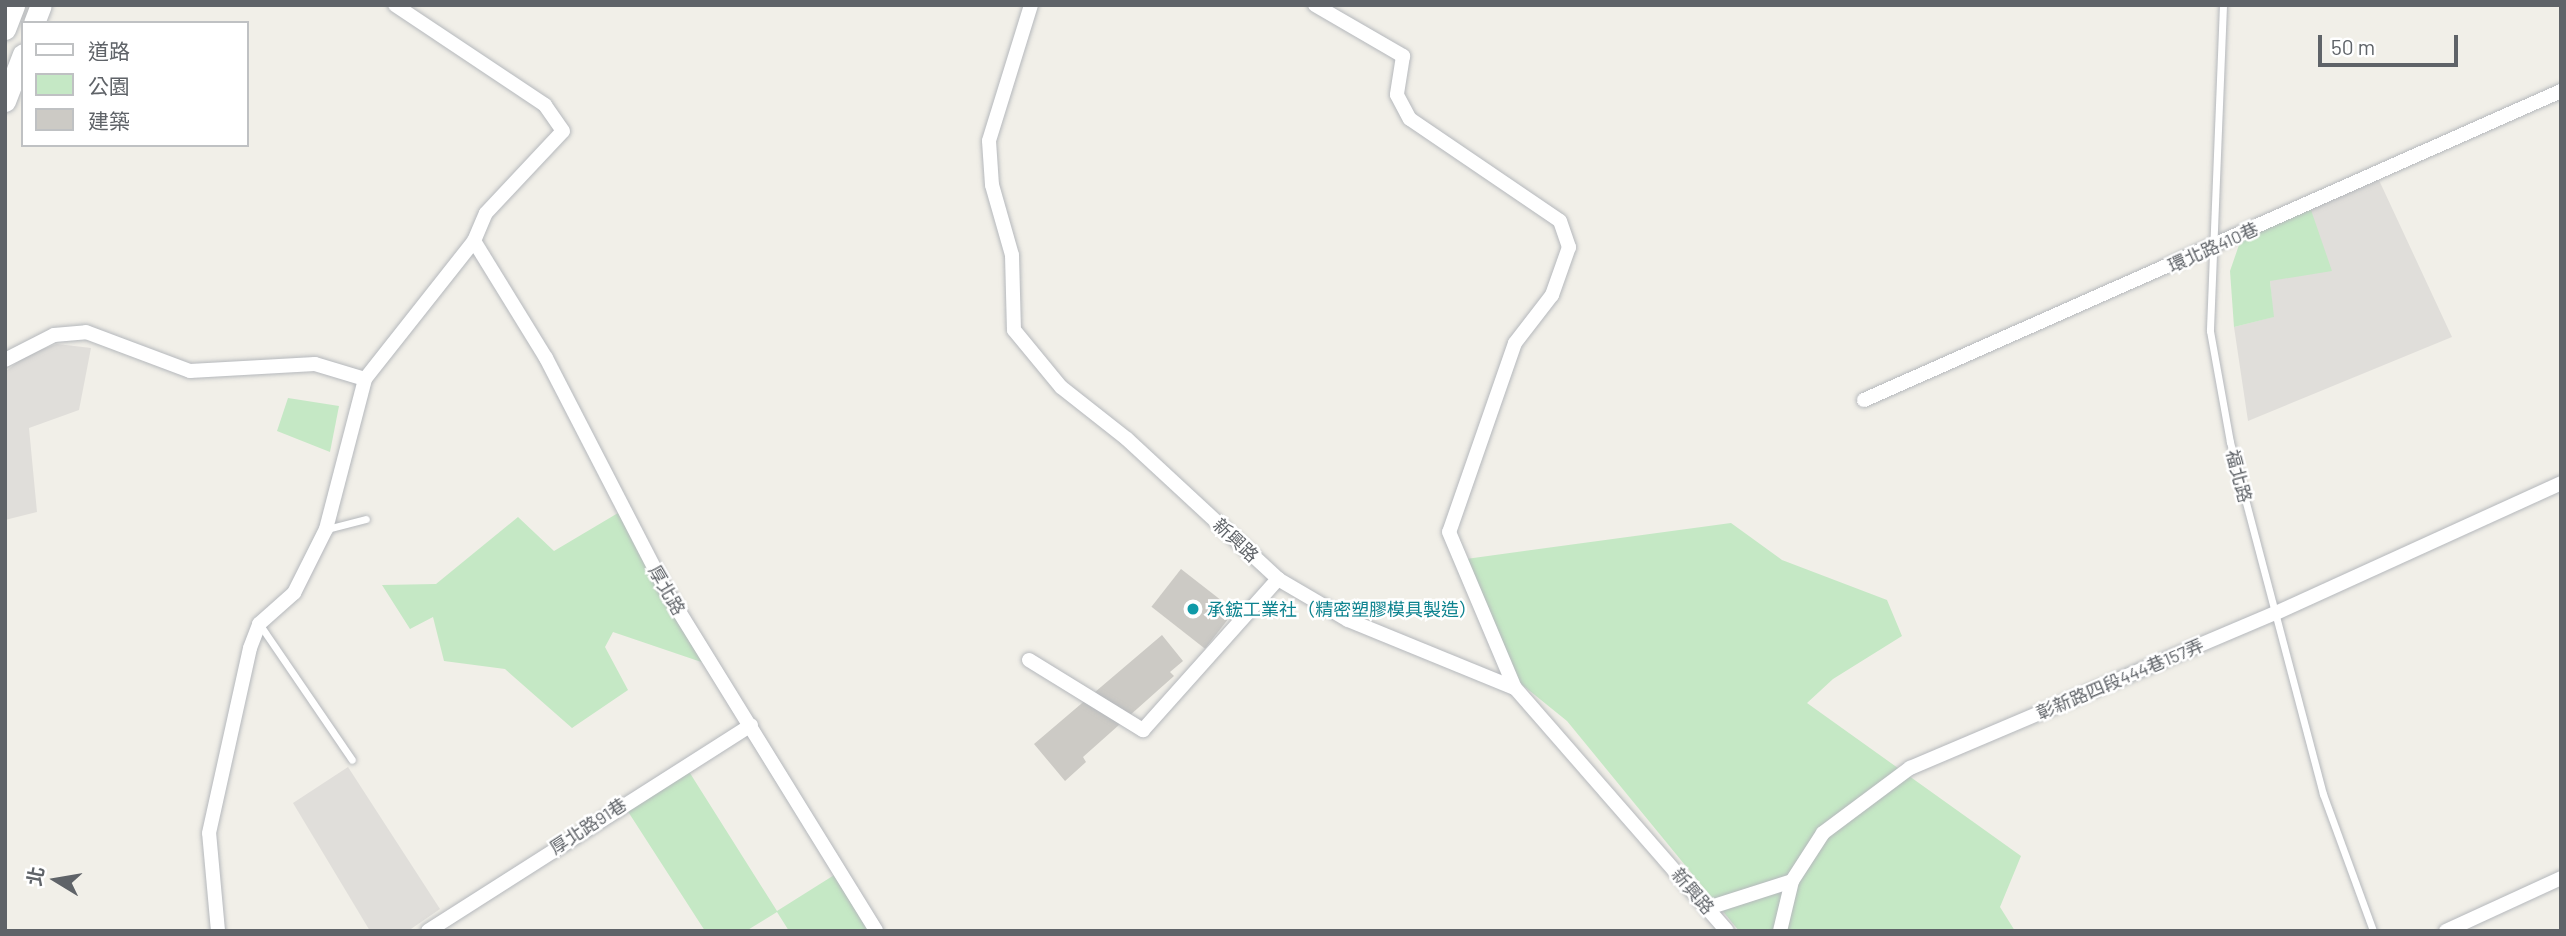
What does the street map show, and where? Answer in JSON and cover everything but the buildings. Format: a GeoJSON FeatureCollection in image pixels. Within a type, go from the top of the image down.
{"type":"FeatureCollection","features":[{"type":"Feature","properties":{"kind":"street"},"geometry":{"type":"LineString","coordinates":[[5,29],[14,5]]}},
{"type":"Feature","properties":{"kind":"street"},"geometry":{"type":"LineString","coordinates":[[218,931],[209,833],[212,806],[259,624],[295,593],[326,529],[365,379],[474,241],[486,213],[562,131],[545,105],[395,5]]}},
{"type":"Feature","properties":{"kind":"street","name":"新興路"},"geometry":{"type":"LineString","coordinates":[[1031,5],[989,141],[992,185],[1012,255],[1014,330],[1061,387],[1127,439],[1278,579],[1348,620],[1515,688],[1727,931]]}},
{"type":"Feature","properties":{"kind":"street"},"geometry":{"type":"LineString","coordinates":[[1315,5],[1403,56],[1397,95],[1410,119],[1560,221],[1569,247],[1552,295],[1515,343],[1449,532],[1515,688]]}},
{"type":"Feature","properties":{"kind":"street"},"geometry":{"type":"LineString","coordinates":[[5,101],[21,59]]}},
{"type":"Feature","properties":{"kind":"street","name":"環北路410巷"},"geometry":{"type":"LineString","coordinates":[[1864,400],[2561,91]]}},
{"type":"Feature","properties":{"kind":"street","name":"厚北路"},"geometry":{"type":"LineString","coordinates":[[474,241],[546,358],[667,592],[876,931]]}},
{"type":"Feature","properties":{"kind":"street"},"geometry":{"type":"LineString","coordinates":[[5,359],[54,335],[86,332],[190,370],[315,364],[365,379]]}},
{"type":"Feature","properties":{"kind":"street","name":"彰新路四段444巷157弄"},"geometry":{"type":"LineString","coordinates":[[1780,931],[1792,881],[1823,833],[1910,768],[2276,613],[2561,483]]}},
{"type":"Feature","properties":{"kind":"street"},"geometry":{"type":"LineString","coordinates":[[1029,660],[1143,730],[1278,579]]}},
{"type":"Feature","properties":{"kind":"street","name":"厚北路91巷"},"geometry":{"type":"LineString","coordinates":[[428,931],[751,725]]}},
{"type":"Feature","properties":{"kind":"street"},"geometry":{"type":"LineString","coordinates":[[2446,931],[2561,878]]}},
{"type":"Feature","properties":{"kind":"street"},"geometry":{"type":"LineString","coordinates":[[1708,908],[1792,881]]}},
{"type":"Feature","properties":{"kind":"lane","name":"福北路"},"geometry":{"type":"LineString","coordinates":[[2223,5],[2211,248],[2210,331],[2230,442],[2323,793],[2373,931]]}},
{"type":"Feature","properties":{"kind":"lane"},"geometry":{"type":"LineString","coordinates":[[326,529],[366,519]]}},
{"type":"Feature","properties":{"kind":"lane"},"geometry":{"type":"LineString","coordinates":[[259,624],[352,760]]}},
{"type":"Feature","properties":{"kind":"shaded area"},"geometry":{"type":"Polygon","coordinates":[[[2378,178],[2452,337],[2248,421],[2234,327],[2273,317],[2270,281],[2310,207],[2378,178]]]}},
{"type":"Feature","properties":{"kind":"shaded area"},"geometry":{"type":"Polygon","coordinates":[[[57,344],[91,348],[79,410],[29,428],[37,512],[5,520],[5,372],[28,354],[57,344]]]}},
{"type":"Feature","properties":{"kind":"shaded area"},"geometry":{"type":"Polygon","coordinates":[[[348,767],[440,909],[408,931],[370,931],[293,803],[348,767]]]}},
{"type":"Feature","properties":{"kind":"green space"},"geometry":{"type":"Polygon","coordinates":[[[2310,207],[2332,271],[2270,281],[2274,317],[2234,327],[2230,271],[2240,242],[2310,207]]]}},
{"type":"Feature","properties":{"kind":"green space"},"geometry":{"type":"Polygon","coordinates":[[[288,398],[339,406],[330,452],[277,431],[288,398]]]}},
{"type":"Feature","properties":{"kind":"green space"},"geometry":{"type":"Polygon","coordinates":[[[618,513],[716,667],[613,632],[605,647],[628,690],[572,728],[505,669],[444,661],[433,617],[410,629],[382,585],[436,584],[518,517],[554,551],[618,513]]]}},
{"type":"Feature","properties":{"kind":"green space"},"geometry":{"type":"Polygon","coordinates":[[[1731,523],[1782,560],[1887,600],[1902,636],[1833,679],[1807,703],[2021,856],[2000,907],[2015,931],[1739,931],[1567,721],[1510,675],[1466,559],[1731,523]]]}},
{"type":"Feature","properties":{"kind":"green space"},"geometry":{"type":"Polygon","coordinates":[[[688,770],[777,911],[839,872],[874,931],[789,931],[777,912],[746,931],[705,931],[627,810],[688,770]]]}},
{"type":"Feature","properties":{"kind":"place","name":"承鋐工業社（精密塑膠模具製造）"},"geometry":{"type":"Point","coordinates":[1193,609]}}]}
